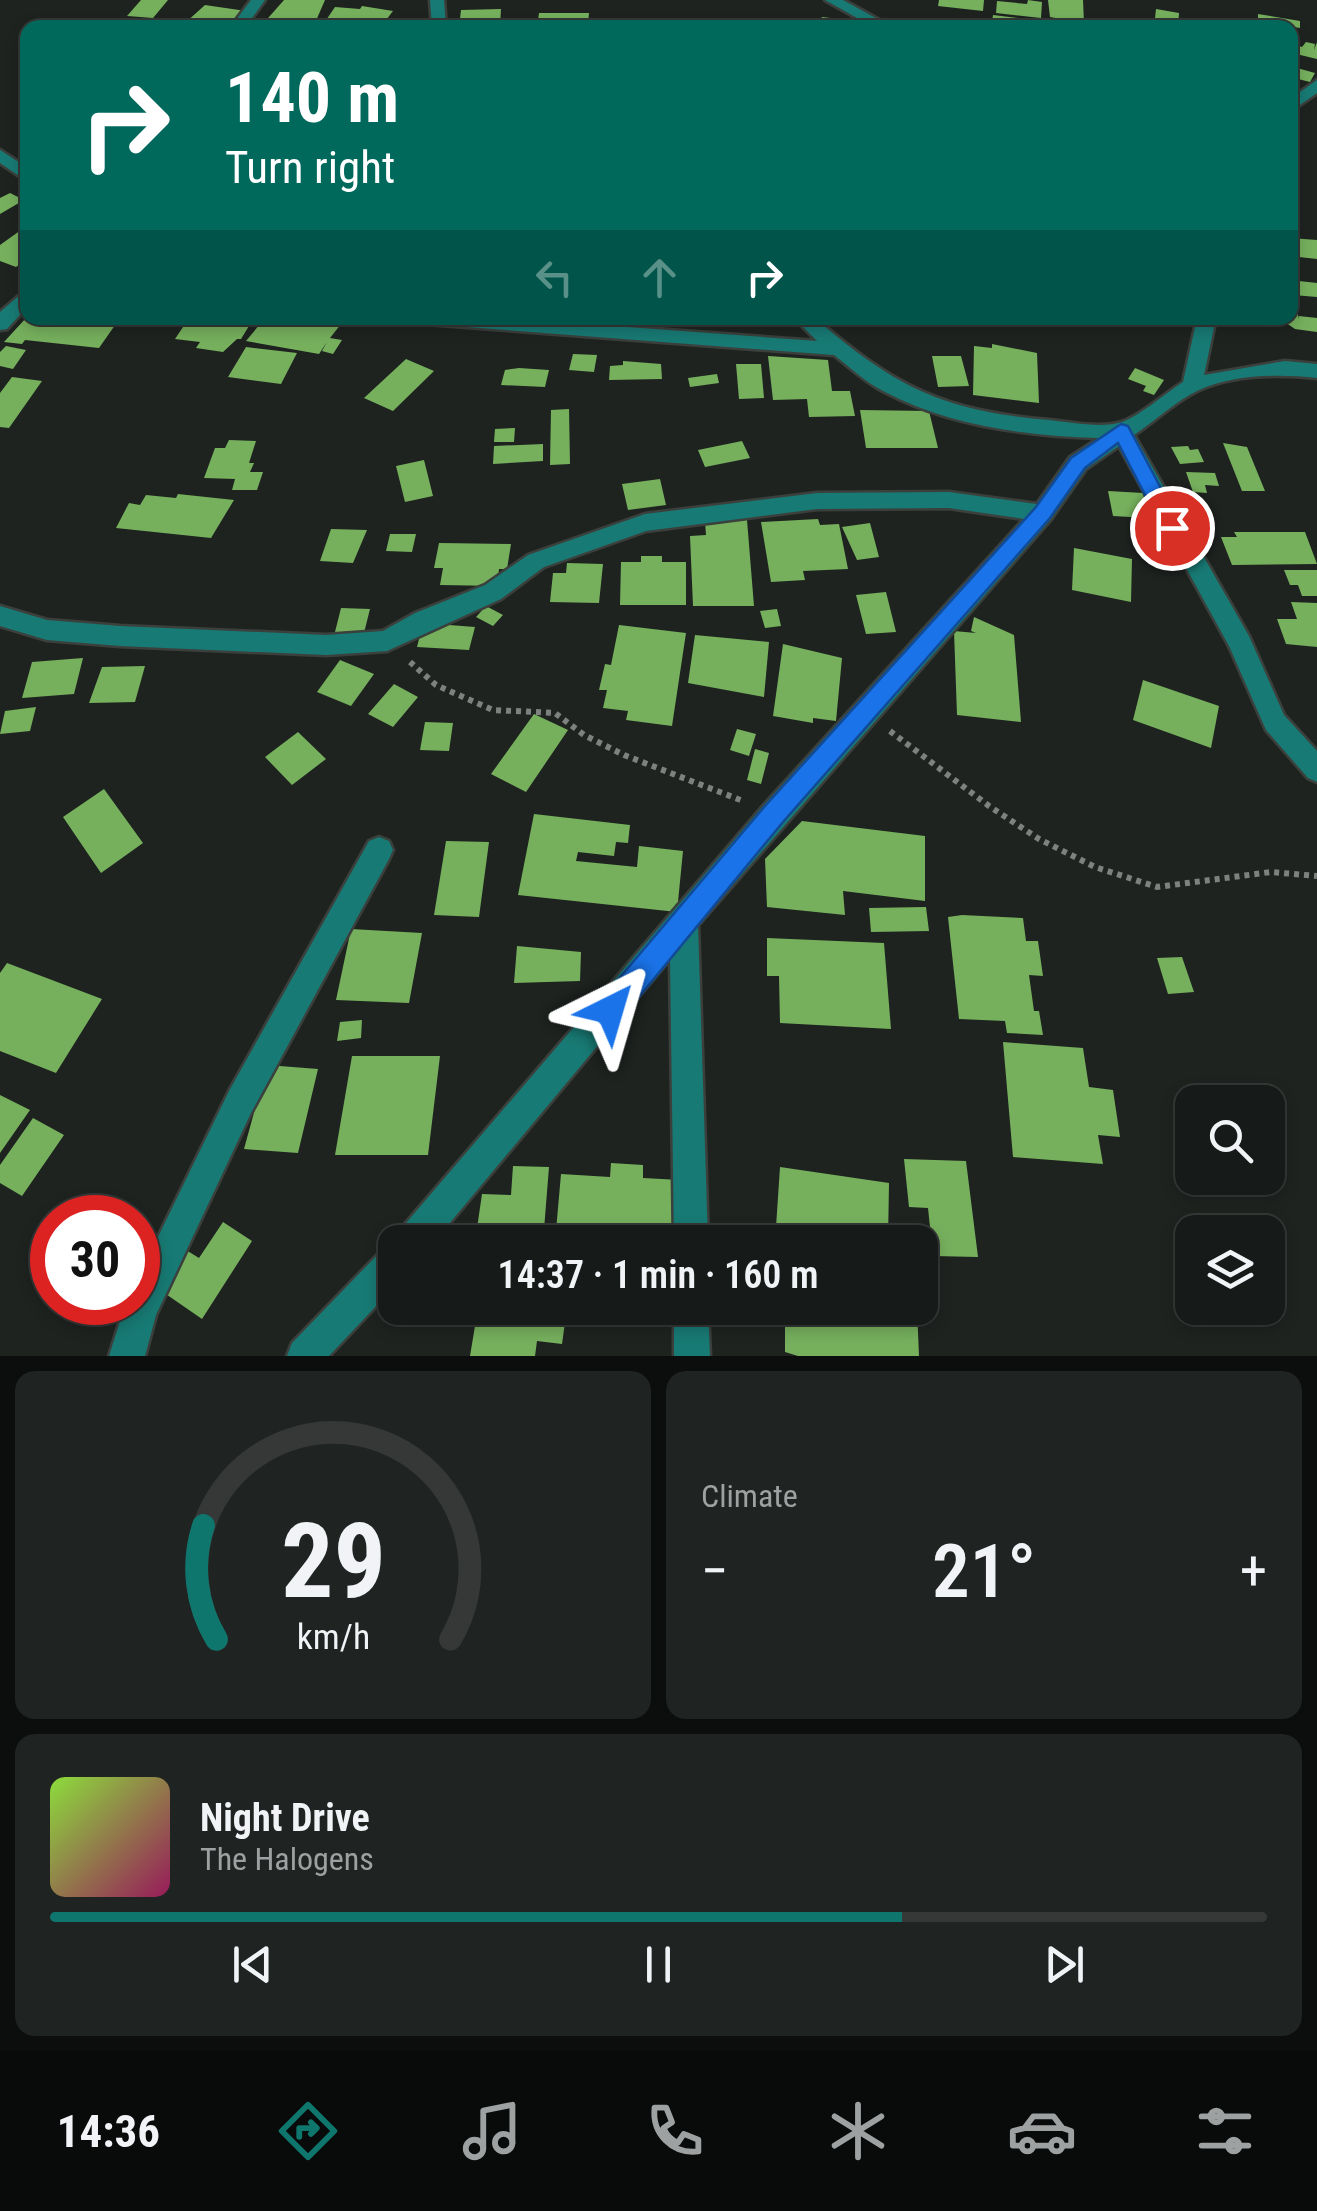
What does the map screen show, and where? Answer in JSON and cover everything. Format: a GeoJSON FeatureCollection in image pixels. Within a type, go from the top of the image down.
{"type":"FeatureCollection","features":[{"type":"Feature","properties":{"kind":"street"},"geometry":{"type":"LineString","coordinates":[[832,0],[872,20]]}},
{"type":"Feature","properties":{"kind":"street"},"geometry":{"type":"LineString","coordinates":[[0,324],[20,303]]}},
{"type":"Feature","properties":{"kind":"street"},"geometry":{"type":"LineString","coordinates":[[518,325],[839,350]]}},
{"type":"Feature","properties":{"kind":"street"},"geometry":{"type":"LineString","coordinates":[[812,325],[894,389],[984,418],[1055,430],[1121,430]]}},
{"type":"Feature","properties":{"kind":"street"},"geometry":{"type":"LineString","coordinates":[[1192,385],[1205,325]]}},
{"type":"Feature","properties":{"kind":"street"},"geometry":{"type":"LineString","coordinates":[[426,1225],[774,814],[1043,513],[1078,463],[1192,385],[1238,373],[1285,368],[1317,371]]}},
{"type":"Feature","properties":{"kind":"street"},"geometry":{"type":"LineString","coordinates":[[1121,430],[1240,643],[1275,722],[1317,770]]}},
{"type":"Feature","properties":{"kind":"street"},"geometry":{"type":"LineString","coordinates":[[0,616],[46,630],[120,636],[326,645],[387,641],[424,620],[492,592],[536,561],[646,523],[817,502],[950,500],[1043,513]]}},
{"type":"Feature","properties":{"kind":"street"},"geometry":{"type":"LineString","coordinates":[[127,1356],[140,1312],[240,1102],[379,850]]}},
{"type":"Feature","properties":{"kind":"street"},"geometry":{"type":"LineString","coordinates":[[684,923],[690,1225]]}},
{"type":"Feature","properties":{"kind":"street"},"geometry":{"type":"LineString","coordinates":[[304,1356],[378,1279]]}},
{"type":"Feature","properties":{"kind":"street"},"geometry":{"type":"LineString","coordinates":[[691,1325],[692,1356]]}},
{"type":"Feature","properties":{"kind":"path"},"geometry":{"type":"LineString","coordinates":[[387,641],[436,685],[492,710],[555,713],[584,735],[624,755],[706,784],[774,814]]}},
{"type":"Feature","properties":{"kind":"path"},"geometry":{"type":"LineString","coordinates":[[864,712],[989,806],[1095,867],[1157,886],[1272,872],[1317,876]]}},
{"type":"Feature","properties":{"kind":"building"},"geometry":{"type":"Polygon","coordinates":[[[141,0],[168,0],[153,18],[127,16],[141,0]]]}},
{"type":"Feature","properties":{"kind":"building"},"geometry":{"type":"Polygon","coordinates":[[[284,0],[325,0],[316,20],[266,20],[284,0]]]}},
{"type":"Feature","properties":{"kind":"building"},"geometry":{"type":"Polygon","coordinates":[[[939,0],[984,0],[983,11],[938,6],[939,0]]]}},
{"type":"Feature","properties":{"kind":"building"},"geometry":{"type":"Polygon","coordinates":[[[1028,0],[1042,2],[1041,18],[996,13],[997,1],[1027,4],[1028,0]]]}},
{"type":"Feature","properties":{"kind":"building"},"geometry":{"type":"Polygon","coordinates":[[[1048,0],[1083,0],[1084,20],[1050,17],[1048,0]]]}},
{"type":"Feature","properties":{"kind":"building"},"geometry":{"type":"Polygon","coordinates":[[[205,5],[246,11],[236,20],[188,20],[205,5]]]}},
{"type":"Feature","properties":{"kind":"building"},"geometry":{"type":"Polygon","coordinates":[[[362,6],[393,11],[386,20],[326,20],[335,7],[362,6]]]}},
{"type":"Feature","properties":{"kind":"building"},"geometry":{"type":"Polygon","coordinates":[[[501,9],[500,20],[460,20],[461,10],[501,9]]]}},
{"type":"Feature","properties":{"kind":"building"},"geometry":{"type":"Polygon","coordinates":[[[1156,9],[1179,13],[1179,20],[1155,20],[1156,9]]]}},
{"type":"Feature","properties":{"kind":"building"},"geometry":{"type":"Polygon","coordinates":[[[539,13],[589,13],[588,20],[538,20],[539,13]]]}},
{"type":"Feature","properties":{"kind":"building"},"geometry":{"type":"Polygon","coordinates":[[[1258,14],[1294,20],[1258,20],[1258,14]]]}},
{"type":"Feature","properties":{"kind":"building"},"geometry":{"type":"Polygon","coordinates":[[[993,15],[1034,20],[992,20],[993,15]]]}},
{"type":"Feature","properties":{"kind":"building"},"geometry":{"type":"Polygon","coordinates":[[[1306,42],[1315,44],[1314,50],[1317,42],[1317,59],[1298,54],[1298,46],[1306,42]]]}},
{"type":"Feature","properties":{"kind":"building"},"geometry":{"type":"Polygon","coordinates":[[[1298,68],[1315,73],[1310,82],[1298,79],[1298,68]]]}},
{"type":"Feature","properties":{"kind":"building"},"geometry":{"type":"Polygon","coordinates":[[[10,193],[20,198],[20,202],[0,214],[0,198],[10,193]]]}},
{"type":"Feature","properties":{"kind":"building"},"geometry":{"type":"Polygon","coordinates":[[[20,231],[20,264],[16,267],[0,261],[0,245],[20,231]]]}},
{"type":"Feature","properties":{"kind":"building"},"geometry":{"type":"Polygon","coordinates":[[[1298,239],[1317,240],[1317,259],[1298,257],[1298,239]]]}},
{"type":"Feature","properties":{"kind":"building"},"geometry":{"type":"Polygon","coordinates":[[[1298,281],[1317,283],[1317,297],[1298,295],[1298,281]]]}},
{"type":"Feature","properties":{"kind":"building"},"geometry":{"type":"Polygon","coordinates":[[[1298,315],[1299,319],[1317,318],[1317,332],[1289,325],[1298,325],[1298,315]]]}},
{"type":"Feature","properties":{"kind":"building"},"geometry":{"type":"Polygon","coordinates":[[[20,325],[115,325],[99,348],[25,340],[22,344],[4,342],[20,325]]]}},
{"type":"Feature","properties":{"kind":"building"},"geometry":{"type":"Polygon","coordinates":[[[184,325],[250,325],[241,339],[223,352],[196,348],[200,342],[175,339],[184,325]]]}},
{"type":"Feature","properties":{"kind":"building"},"geometry":{"type":"Polygon","coordinates":[[[259,325],[340,325],[330,338],[342,340],[333,354],[322,351],[327,342],[319,354],[246,341],[259,325]]]}},
{"type":"Feature","properties":{"kind":"building"},"geometry":{"type":"Polygon","coordinates":[[[992,344],[1037,353],[1039,403],[973,395],[974,346],[992,348],[992,344]]]}},
{"type":"Feature","properties":{"kind":"building"},"geometry":{"type":"Polygon","coordinates":[[[6,346],[26,350],[13,369],[0,366],[0,352],[6,346]]]}},
{"type":"Feature","properties":{"kind":"building"},"geometry":{"type":"Polygon","coordinates":[[[246,347],[297,353],[281,384],[228,377],[246,347]]]}},
{"type":"Feature","properties":{"kind":"building"},"geometry":{"type":"Polygon","coordinates":[[[573,354],[597,355],[594,372],[569,370],[573,354]]]}},
{"type":"Feature","properties":{"kind":"building"},"geometry":{"type":"Polygon","coordinates":[[[768,356],[828,360],[832,391],[850,391],[855,416],[809,417],[807,399],[773,400],[768,356]]]}},
{"type":"Feature","properties":{"kind":"building"},"geometry":{"type":"Polygon","coordinates":[[[932,356],[961,356],[969,386],[938,387],[932,356]]]}},
{"type":"Feature","properties":{"kind":"building"},"geometry":{"type":"Polygon","coordinates":[[[406,359],[434,371],[393,411],[364,398],[406,359]]]}},
{"type":"Feature","properties":{"kind":"building"},"geometry":{"type":"Polygon","coordinates":[[[623,361],[661,364],[662,379],[609,380],[610,366],[623,365],[623,361]]]}},
{"type":"Feature","properties":{"kind":"building"},"geometry":{"type":"Polygon","coordinates":[[[736,364],[761,364],[764,398],[739,399],[736,364]]]}},
{"type":"Feature","properties":{"kind":"building"},"geometry":{"type":"Polygon","coordinates":[[[1135,368],[1164,380],[1154,395],[1143,391],[1146,386],[1128,379],[1135,368]]]}},
{"type":"Feature","properties":{"kind":"building"},"geometry":{"type":"Polygon","coordinates":[[[505,370],[549,370],[545,387],[501,385],[505,370]]]}},
{"type":"Feature","properties":{"kind":"building"},"geometry":{"type":"Polygon","coordinates":[[[717,374],[719,383],[690,387],[688,378],[717,374]]]}},
{"type":"Feature","properties":{"kind":"building"},"geometry":{"type":"Polygon","coordinates":[[[12,377],[42,381],[9,428],[0,427],[0,393],[12,377]]]}},
{"type":"Feature","properties":{"kind":"building"},"geometry":{"type":"Polygon","coordinates":[[[569,409],[570,464],[550,465],[551,410],[569,409]]]}},
{"type":"Feature","properties":{"kind":"building"},"geometry":{"type":"Polygon","coordinates":[[[860,410],[929,411],[938,448],[866,448],[860,410]]]}},
{"type":"Feature","properties":{"kind":"building"},"geometry":{"type":"Polygon","coordinates":[[[515,428],[514,442],[494,442],[495,429],[515,428]]]}},
{"type":"Feature","properties":{"kind":"building"},"geometry":{"type":"Polygon","coordinates":[[[229,440],[256,441],[249,463],[254,463],[250,472],[263,472],[257,490],[232,490],[235,479],[204,478],[215,448],[225,448],[229,440]]]}},
{"type":"Feature","properties":{"kind":"building"},"geometry":{"type":"Polygon","coordinates":[[[742,441],[750,458],[705,467],[698,450],[742,441]]]}},
{"type":"Feature","properties":{"kind":"building"},"geometry":{"type":"Polygon","coordinates":[[[1223,443],[1247,447],[1265,491],[1242,491],[1223,443]]]}},
{"type":"Feature","properties":{"kind":"building"},"geometry":{"type":"Polygon","coordinates":[[[543,444],[543,461],[493,464],[494,446],[543,444]]]}},
{"type":"Feature","properties":{"kind":"building"},"geometry":{"type":"Polygon","coordinates":[[[1188,446],[1190,450],[1198,449],[1204,462],[1180,464],[1171,447],[1188,446]]]}},
{"type":"Feature","properties":{"kind":"building"},"geometry":{"type":"Polygon","coordinates":[[[424,460],[433,496],[405,502],[396,466],[424,460]]]}},
{"type":"Feature","properties":{"kind":"building"},"geometry":{"type":"Polygon","coordinates":[[[1186,472],[1215,473],[1219,486],[1205,485],[1207,493],[1193,492],[1186,472]]]}},
{"type":"Feature","properties":{"kind":"building"},"geometry":{"type":"Polygon","coordinates":[[[660,479],[666,505],[628,510],[622,484],[660,479]]]}},
{"type":"Feature","properties":{"kind":"building"},"geometry":{"type":"Polygon","coordinates":[[[1108,491],[1143,493],[1148,518],[1113,516],[1108,491]]]}},
{"type":"Feature","properties":{"kind":"building"},"geometry":{"type":"Polygon","coordinates":[[[178,494],[234,500],[211,538],[116,528],[129,503],[140,505],[146,495],[176,498],[178,494]]]}},
{"type":"Feature","properties":{"kind":"building"},"geometry":{"type":"Polygon","coordinates":[[[818,519],[820,525],[839,524],[848,569],[803,571],[805,580],[771,582],[761,522],[818,519]]]}},
{"type":"Feature","properties":{"kind":"building"},"geometry":{"type":"Polygon","coordinates":[[[747,520],[754,606],[693,606],[690,536],[706,535],[705,521],[747,520]]]}},
{"type":"Feature","properties":{"kind":"building"},"geometry":{"type":"Polygon","coordinates":[[[870,523],[879,557],[857,560],[842,527],[870,523]]]}},
{"type":"Feature","properties":{"kind":"building"},"geometry":{"type":"Polygon","coordinates":[[[331,529],[367,530],[353,563],[320,561],[331,529]]]}},
{"type":"Feature","properties":{"kind":"building"},"geometry":{"type":"Polygon","coordinates":[[[1234,532],[1305,532],[1317,564],[1232,565],[1221,537],[1237,537],[1234,532]]]}},
{"type":"Feature","properties":{"kind":"building"},"geometry":{"type":"Polygon","coordinates":[[[390,534],[416,534],[412,552],[386,551],[390,534]]]}},
{"type":"Feature","properties":{"kind":"building"},"geometry":{"type":"Polygon","coordinates":[[[439,543],[511,544],[507,569],[499,569],[497,586],[440,585],[443,568],[434,568],[439,543]]]}},
{"type":"Feature","properties":{"kind":"building"},"geometry":{"type":"Polygon","coordinates":[[[1074,548],[1132,559],[1131,602],[1072,590],[1074,548]]]}},
{"type":"Feature","properties":{"kind":"building"},"geometry":{"type":"Polygon","coordinates":[[[641,556],[662,556],[662,562],[686,562],[686,605],[620,605],[621,562],[641,562],[641,556]]]}},
{"type":"Feature","properties":{"kind":"building"},"geometry":{"type":"Polygon","coordinates":[[[567,563],[603,564],[599,603],[550,602],[553,573],[566,573],[567,563]]]}},
{"type":"Feature","properties":{"kind":"building"},"geometry":{"type":"Polygon","coordinates":[[[1284,570],[1317,570],[1317,596],[1302,596],[1298,585],[1290,585],[1284,570]]]}},
{"type":"Feature","properties":{"kind":"building"},"geometry":{"type":"Polygon","coordinates":[[[886,592],[896,632],[866,634],[856,595],[886,592]]]}},
{"type":"Feature","properties":{"kind":"building"},"geometry":{"type":"Polygon","coordinates":[[[1291,602],[1317,603],[1317,647],[1286,644],[1277,619],[1297,619],[1291,602]]]}},
{"type":"Feature","properties":{"kind":"building"},"geometry":{"type":"Polygon","coordinates":[[[486,606],[503,615],[493,626],[476,617],[486,606]]]}},
{"type":"Feature","properties":{"kind":"building"},"geometry":{"type":"Polygon","coordinates":[[[341,608],[370,609],[362,641],[333,640],[341,608]]]}},
{"type":"Feature","properties":{"kind":"building"},"geometry":{"type":"Polygon","coordinates":[[[777,609],[781,626],[765,628],[760,611],[777,609]]]}},
{"type":"Feature","properties":{"kind":"building"},"geometry":{"type":"Polygon","coordinates":[[[974,617],[1014,635],[1021,722],[957,715],[954,631],[976,633],[971,631],[974,617]]]}},
{"type":"Feature","properties":{"kind":"building"},"geometry":{"type":"Polygon","coordinates":[[[423,623],[475,627],[469,650],[417,647],[423,623]]]}},
{"type":"Feature","properties":{"kind":"building"},"geometry":{"type":"Polygon","coordinates":[[[619,625],[686,633],[672,726],[626,720],[628,711],[603,708],[607,690],[599,690],[605,664],[611,665],[619,625]]]}},
{"type":"Feature","properties":{"kind":"building"},"geometry":{"type":"Polygon","coordinates":[[[695,635],[769,642],[764,697],[688,683],[695,635]]]}},
{"type":"Feature","properties":{"kind":"building"},"geometry":{"type":"Polygon","coordinates":[[[783,644],[842,658],[836,721],[813,718],[813,723],[773,716],[783,644]]]}},
{"type":"Feature","properties":{"kind":"building"},"geometry":{"type":"Polygon","coordinates":[[[83,658],[74,694],[22,698],[32,662],[83,658]]]}},
{"type":"Feature","properties":{"kind":"building"},"geometry":{"type":"Polygon","coordinates":[[[340,660],[374,674],[351,706],[317,692],[340,660]]]}},
{"type":"Feature","properties":{"kind":"building"},"geometry":{"type":"Polygon","coordinates":[[[145,666],[135,702],[89,703],[102,667],[145,666]]]}},
{"type":"Feature","properties":{"kind":"building"},"geometry":{"type":"Polygon","coordinates":[[[1143,680],[1219,706],[1211,748],[1133,720],[1143,680]]]}},
{"type":"Feature","properties":{"kind":"building"},"geometry":{"type":"Polygon","coordinates":[[[394,684],[418,697],[393,727],[368,714],[394,684]]]}},
{"type":"Feature","properties":{"kind":"building"},"geometry":{"type":"Polygon","coordinates":[[[36,707],[30,731],[0,734],[5,711],[36,707]]]}},
{"type":"Feature","properties":{"kind":"building"},"geometry":{"type":"Polygon","coordinates":[[[534,714],[568,730],[526,792],[491,774],[534,714]]]}},
{"type":"Feature","properties":{"kind":"building"},"geometry":{"type":"Polygon","coordinates":[[[425,722],[453,723],[449,751],[420,750],[425,722]]]}},
{"type":"Feature","properties":{"kind":"building"},"geometry":{"type":"Polygon","coordinates":[[[737,729],[756,734],[749,756],[730,750],[737,729]]]}},
{"type":"Feature","properties":{"kind":"building"},"geometry":{"type":"Polygon","coordinates":[[[298,732],[326,759],[292,785],[265,757],[298,732]]]}},
{"type":"Feature","properties":{"kind":"building"},"geometry":{"type":"Polygon","coordinates":[[[755,749],[769,753],[761,784],[747,780],[755,749]]]}},
{"type":"Feature","properties":{"kind":"building"},"geometry":{"type":"Polygon","coordinates":[[[104,789],[143,843],[101,873],[63,817],[104,789]]]}},
{"type":"Feature","properties":{"kind":"building"},"geometry":{"type":"Polygon","coordinates":[[[534,814],[630,825],[628,843],[616,842],[614,856],[578,852],[576,861],[637,867],[639,846],[683,851],[677,912],[518,895],[534,814]]]}},
{"type":"Feature","properties":{"kind":"building"},"geometry":{"type":"Polygon","coordinates":[[[802,821],[925,836],[925,901],[843,891],[845,915],[767,907],[765,859],[802,821]]]}},
{"type":"Feature","properties":{"kind":"building"},"geometry":{"type":"Polygon","coordinates":[[[446,841],[489,842],[479,917],[434,915],[446,841]]]}},
{"type":"Feature","properties":{"kind":"building"},"geometry":{"type":"Polygon","coordinates":[[[926,907],[929,931],[871,932],[869,908],[926,907]]]}},
{"type":"Feature","properties":{"kind":"building"},"geometry":{"type":"Polygon","coordinates":[[[948,917],[1023,918],[1026,941],[1038,941],[1043,976],[1029,975],[1034,1011],[1039,1011],[1043,1035],[1007,1033],[1005,1021],[959,1019],[948,917]]]}},
{"type":"Feature","properties":{"kind":"building"},"geometry":{"type":"Polygon","coordinates":[[[351,929],[422,933],[409,1003],[336,1000],[351,929]]]}},
{"type":"Feature","properties":{"kind":"building"},"geometry":{"type":"Polygon","coordinates":[[[767,938],[884,943],[891,1029],[780,1023],[779,976],[767,976],[767,938]]]}},
{"type":"Feature","properties":{"kind":"building"},"geometry":{"type":"Polygon","coordinates":[[[517,946],[581,952],[580,981],[514,983],[517,946]]]}},
{"type":"Feature","properties":{"kind":"building"},"geometry":{"type":"Polygon","coordinates":[[[1182,957],[1194,992],[1168,994],[1157,958],[1182,957]]]}},
{"type":"Feature","properties":{"kind":"building"},"geometry":{"type":"Polygon","coordinates":[[[7,963],[102,999],[56,1073],[0,1051],[0,973],[7,963]]]}},
{"type":"Feature","properties":{"kind":"building"},"geometry":{"type":"Polygon","coordinates":[[[362,1020],[361,1038],[337,1041],[340,1022],[362,1020]]]}},
{"type":"Feature","properties":{"kind":"building"},"geometry":{"type":"Polygon","coordinates":[[[1003,1042],[1083,1048],[1089,1087],[1113,1090],[1120,1137],[1098,1135],[1103,1164],[1013,1157],[1003,1042]]]}},
{"type":"Feature","properties":{"kind":"building"},"geometry":{"type":"Polygon","coordinates":[[[352,1056],[440,1056],[428,1155],[335,1155],[352,1056]]]}},
{"type":"Feature","properties":{"kind":"building"},"geometry":{"type":"Polygon","coordinates":[[[267,1065],[318,1069],[298,1153],[244,1149],[267,1065]]]}},
{"type":"Feature","properties":{"kind":"building"},"geometry":{"type":"Polygon","coordinates":[[[0,1095],[30,1110],[0,1153],[0,1095]]]}},
{"type":"Feature","properties":{"kind":"building"},"geometry":{"type":"Polygon","coordinates":[[[33,1118],[64,1135],[22,1196],[0,1183],[0,1165],[33,1118]]]}},
{"type":"Feature","properties":{"kind":"building"},"geometry":{"type":"Polygon","coordinates":[[[904,1159],[966,1161],[978,1257],[938,1256],[938,1225],[930,1225],[928,1208],[909,1207],[904,1159]]]}},
{"type":"Feature","properties":{"kind":"building"},"geometry":{"type":"Polygon","coordinates":[[[611,1163],[643,1165],[643,1178],[680,1180],[678,1225],[556,1225],[561,1174],[610,1177],[611,1163]]]}},
{"type":"Feature","properties":{"kind":"building"},"geometry":{"type":"Polygon","coordinates":[[[513,1166],[549,1167],[544,1225],[477,1225],[482,1194],[511,1195],[513,1166]]]}},
{"type":"Feature","properties":{"kind":"building"},"geometry":{"type":"Polygon","coordinates":[[[780,1167],[889,1183],[888,1225],[776,1225],[780,1167]]]}},
{"type":"Feature","properties":{"kind":"building"},"geometry":{"type":"Polygon","coordinates":[[[223,1222],[252,1241],[202,1319],[160,1290],[186,1250],[199,1258],[223,1222]]]}},
{"type":"Feature","properties":{"kind":"building"},"geometry":{"type":"Polygon","coordinates":[[[475,1325],[565,1325],[562,1344],[537,1341],[535,1356],[470,1356],[475,1325]]]}},
{"type":"Feature","properties":{"kind":"building"},"geometry":{"type":"Polygon","coordinates":[[[785,1325],[918,1325],[919,1356],[798,1356],[785,1352],[785,1325]]]}},
{"type":"Feature","properties":{"kind":"route"},"geometry":{"type":"LineString","coordinates":[[610,1010],[774,814],[1043,513],[1078,463],[1121,430],[1172,528]]}}]}
